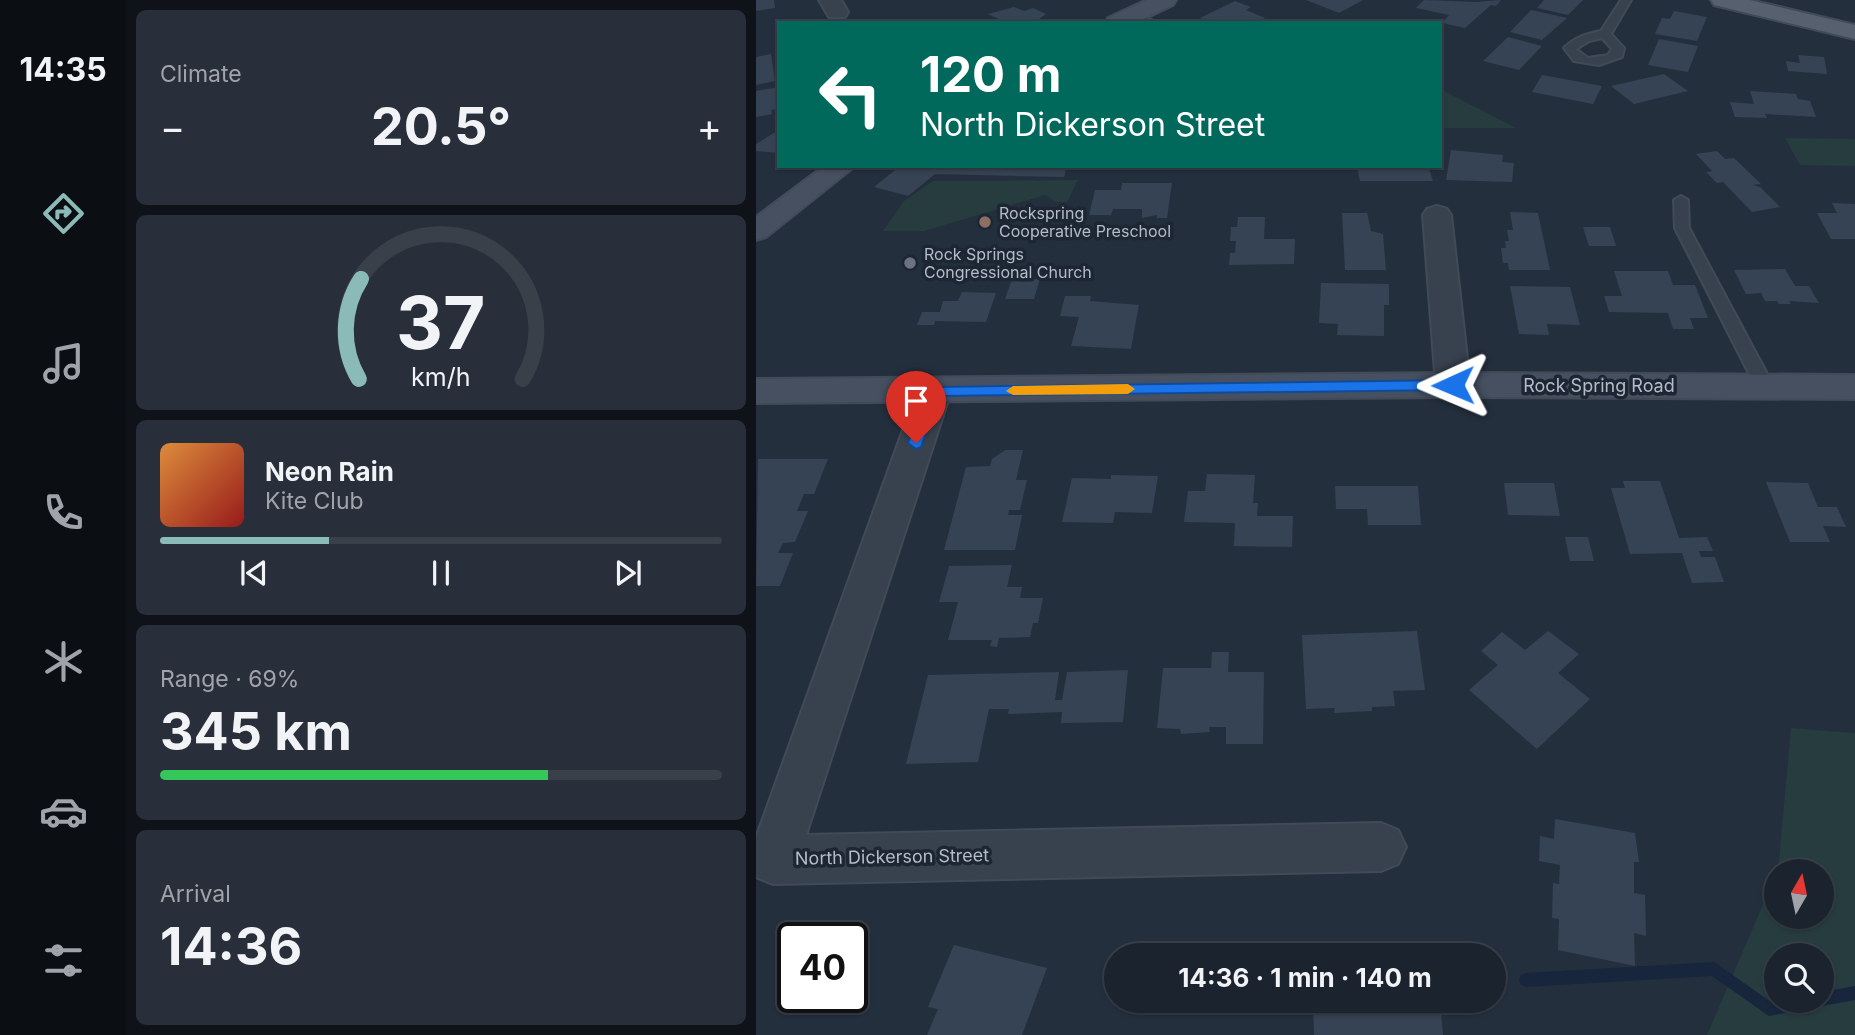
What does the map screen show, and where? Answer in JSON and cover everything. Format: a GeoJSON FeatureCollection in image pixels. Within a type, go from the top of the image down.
{"type":"FeatureCollection","features":[{"type":"Feature","properties":{"kind":"main road"},"geometry":{"type":"LineString","coordinates":[[1722,0],[1855,32]]}},
{"type":"Feature","properties":{"kind":"street"},"geometry":{"type":"LineString","coordinates":[[1132,20],[1165,0]]}},
{"type":"Feature","properties":{"kind":"street"},"geometry":{"type":"LineString","coordinates":[[756,231],[839,168]]}},
{"type":"Feature","properties":{"kind":"street"},"geometry":{"type":"LineString","coordinates":[[1437,215],[1453,385]]}},
{"type":"Feature","properties":{"kind":"street","name":"Rock Spring Road"},"geometry":{"type":"LineString","coordinates":[[756,391],[1453,385],[1855,387]]}},
{"type":"Feature","properties":{"kind":"street","name":"North Dickerson Street"},"geometry":{"type":"LineString","coordinates":[[934,391],[773,860],[1381,847]]}},
{"type":"Feature","properties":{"kind":"lane"},"geometry":{"type":"LineString","coordinates":[[1605,34],[1626,0]]}},
{"type":"Feature","properties":{"kind":"lane"},"geometry":{"type":"LineString","coordinates":[[1681,200],[1682,228],[1765,387]]}},
{"type":"Feature","properties":{"kind":"green space"},"geometry":{"type":"Polygon","coordinates":[[[1442,90],[1516,128],[1442,128],[1442,90]]]}},
{"type":"Feature","properties":{"kind":"green space"},"geometry":{"type":"Polygon","coordinates":[[[1785,138],[1855,139],[1855,166],[1800,165],[1785,138]]]}},
{"type":"Feature","properties":{"kind":"green space"},"geometry":{"type":"Polygon","coordinates":[[[1078,180],[1067,202],[1056,202],[1045,195],[924,231],[883,231],[904,201],[933,181],[1078,180]]]}},
{"type":"Feature","properties":{"kind":"green space"},"geometry":{"type":"Polygon","coordinates":[[[1791,728],[1855,733],[1855,1035],[1707,1035],[1764,902],[1764,929],[1834,929],[1834,859],[1779,859],[1791,728]]]}},
{"type":"Feature","properties":{"kind":"building"},"geometry":{"type":"Polygon","coordinates":[[[756,0],[774,0],[775,8],[756,11],[756,0]]]}},
{"type":"Feature","properties":{"kind":"building"},"geometry":{"type":"Polygon","coordinates":[[[1306,0],[1363,0],[1339,13],[1306,0]]]}},
{"type":"Feature","properties":{"kind":"building"},"geometry":{"type":"Polygon","coordinates":[[[1424,0],[1501,0],[1496,6],[1491,5],[1465,28],[1442,23],[1449,15],[1416,8],[1424,0]]]}},
{"type":"Feature","properties":{"kind":"building"},"geometry":{"type":"Polygon","coordinates":[[[1544,0],[1583,0],[1568,15],[1537,8],[1544,0]]]}},
{"type":"Feature","properties":{"kind":"building"},"geometry":{"type":"Polygon","coordinates":[[[1235,1],[1251,7],[1246,10],[1265,18],[1259,21],[1207,21],[1200,18],[1235,1]]]}},
{"type":"Feature","properties":{"kind":"building"},"geometry":{"type":"Polygon","coordinates":[[[1014,7],[1024,11],[1033,8],[1046,14],[1037,21],[1003,21],[988,14],[1014,7]]]}},
{"type":"Feature","properties":{"kind":"building"},"geometry":{"type":"Polygon","coordinates":[[[1531,10],[1567,18],[1542,40],[1510,32],[1531,10]]]}},
{"type":"Feature","properties":{"kind":"building"},"geometry":{"type":"Polygon","coordinates":[[[1674,11],[1707,17],[1697,41],[1655,34],[1662,18],[1670,19],[1674,11]]]}},
{"type":"Feature","properties":{"kind":"building"},"geometry":{"type":"Polygon","coordinates":[[[1508,37],[1542,46],[1519,70],[1483,61],[1508,37]]]}},
{"type":"Feature","properties":{"kind":"building"},"geometry":{"type":"Polygon","coordinates":[[[1659,39],[1698,46],[1688,72],[1648,65],[1659,39]]]}},
{"type":"Feature","properties":{"kind":"building"},"geometry":{"type":"Polygon","coordinates":[[[771,54],[775,81],[756,85],[756,57],[771,54]]]}},
{"type":"Feature","properties":{"kind":"building"},"geometry":{"type":"Polygon","coordinates":[[[1798,55],[1824,57],[1827,74],[1788,71],[1786,61],[1800,63],[1798,55]]]}},
{"type":"Feature","properties":{"kind":"building"},"geometry":{"type":"Polygon","coordinates":[[[1664,74],[1688,91],[1634,104],[1611,86],[1664,74]]]}},
{"type":"Feature","properties":{"kind":"building"},"geometry":{"type":"Polygon","coordinates":[[[1542,75],[1602,86],[1593,104],[1532,92],[1542,75]]]}},
{"type":"Feature","properties":{"kind":"building"},"geometry":{"type":"Polygon","coordinates":[[[777,87],[777,109],[771,110],[772,114],[756,117],[756,91],[777,87]]]}},
{"type":"Feature","properties":{"kind":"building"},"geometry":{"type":"Polygon","coordinates":[[[1750,91],[1796,94],[1798,99],[1810,101],[1816,117],[1765,114],[1767,118],[1735,117],[1730,102],[1754,104],[1750,91]]]}},
{"type":"Feature","properties":{"kind":"building"},"geometry":{"type":"Polygon","coordinates":[[[777,131],[777,153],[756,151],[756,144],[777,131]]]}},
{"type":"Feature","properties":{"kind":"building"},"geometry":{"type":"Polygon","coordinates":[[[1451,150],[1503,155],[1502,162],[1514,163],[1512,182],[1446,180],[1451,150]]]}},
{"type":"Feature","properties":{"kind":"building"},"geometry":{"type":"Polygon","coordinates":[[[1717,151],[1725,159],[1734,158],[1761,184],[1753,185],[1760,187],[1780,207],[1752,212],[1723,182],[1717,183],[1706,172],[1712,171],[1696,154],[1717,151]]]}},
{"type":"Feature","properties":{"kind":"building","name":"Rock Springs Congressional Church"},"geometry":{"type":"Polygon","coordinates":[[[898,168],[1066,168],[1064,177],[935,174],[908,196],[874,187],[898,168]]]}},
{"type":"Feature","properties":{"kind":"building"},"geometry":{"type":"Polygon","coordinates":[[[1357,168],[1429,168],[1433,181],[1360,181],[1357,168]]]}},
{"type":"Feature","properties":{"kind":"building"},"geometry":{"type":"Polygon","coordinates":[[[1122,183],[1172,183],[1167,218],[1157,218],[1157,215],[1142,218],[1142,209],[1113,209],[1111,215],[1089,215],[1095,190],[1121,190],[1122,183]]]}},
{"type":"Feature","properties":{"kind":"building"},"geometry":{"type":"Polygon","coordinates":[[[1832,203],[1855,204],[1855,239],[1831,239],[1817,213],[1837,213],[1832,203]]]}},
{"type":"Feature","properties":{"kind":"building"},"geometry":{"type":"Polygon","coordinates":[[[1510,212],[1538,213],[1550,270],[1509,270],[1508,263],[1503,263],[1501,248],[1506,248],[1505,241],[1509,241],[1507,230],[1513,230],[1510,212]]]}},
{"type":"Feature","properties":{"kind":"building"},"geometry":{"type":"Polygon","coordinates":[[[1342,213],[1367,213],[1371,231],[1383,234],[1386,270],[1345,270],[1342,213]]]}},
{"type":"Feature","properties":{"kind":"building"},"geometry":{"type":"Polygon","coordinates":[[[1238,217],[1265,217],[1264,239],[1295,239],[1294,264],[1229,265],[1230,253],[1235,253],[1236,241],[1230,241],[1231,227],[1237,227],[1238,217]]]}},
{"type":"Feature","properties":{"kind":"building"},"geometry":{"type":"Polygon","coordinates":[[[1583,227],[1610,227],[1616,246],[1589,246],[1583,227]]]}},
{"type":"Feature","properties":{"kind":"building"},"geometry":{"type":"Polygon","coordinates":[[[1785,269],[1795,286],[1809,286],[1819,303],[1789,301],[1791,304],[1779,304],[1777,301],[1765,301],[1761,293],[1746,294],[1734,270],[1785,269]]]}},
{"type":"Feature","properties":{"kind":"building"},"geometry":{"type":"Polygon","coordinates":[[[1614,271],[1668,271],[1673,285],[1695,285],[1708,318],[1690,318],[1694,329],[1673,329],[1668,313],[1609,312],[1604,296],[1622,296],[1614,271]]]}},
{"type":"Feature","properties":{"kind":"building"},"geometry":{"type":"Polygon","coordinates":[[[1012,279],[1040,279],[1034,299],[1005,299],[1012,279]]]}},
{"type":"Feature","properties":{"kind":"building"},"geometry":{"type":"Polygon","coordinates":[[[1321,283],[1389,284],[1389,305],[1384,305],[1384,336],[1337,335],[1338,324],[1319,323],[1321,283]]]}},
{"type":"Feature","properties":{"kind":"building"},"geometry":{"type":"Polygon","coordinates":[[[1510,286],[1570,287],[1580,325],[1547,324],[1549,335],[1519,334],[1510,286]]]}},
{"type":"Feature","properties":{"kind":"building"},"geometry":{"type":"Polygon","coordinates":[[[962,292],[996,293],[986,322],[935,321],[934,325],[917,325],[922,312],[940,312],[943,301],[958,301],[962,292]]]}},
{"type":"Feature","properties":{"kind":"building"},"geometry":{"type":"Polygon","coordinates":[[[1065,296],[1091,296],[1090,301],[1139,305],[1131,349],[1071,346],[1079,317],[1060,316],[1065,296]]]}},
{"type":"Feature","properties":{"kind":"building"},"geometry":{"type":"Polygon","coordinates":[[[1005,450],[1023,450],[1016,480],[1027,480],[1020,510],[1009,510],[1008,515],[1022,515],[1015,550],[944,550],[966,467],[990,466],[992,459],[1005,450]]]}},
{"type":"Feature","properties":{"kind":"building"},"geometry":{"type":"Polygon","coordinates":[[[758,459],[828,459],[814,494],[804,494],[797,511],[808,511],[795,542],[783,543],[778,553],[793,553],[780,586],[756,586],[758,459]]]}},
{"type":"Feature","properties":{"kind":"building"},"geometry":{"type":"Polygon","coordinates":[[[1207,474],[1255,475],[1253,503],[1258,503],[1257,516],[1293,516],[1292,547],[1234,546],[1235,523],[1184,522],[1188,491],[1205,491],[1207,474]]]}},
{"type":"Feature","properties":{"kind":"building"},"geometry":{"type":"Polygon","coordinates":[[[1111,475],[1158,476],[1152,513],[1115,512],[1113,523],[1062,522],[1072,478],[1111,479],[1111,475]]]}},
{"type":"Feature","properties":{"kind":"building"},"geometry":{"type":"Polygon","coordinates":[[[1623,481],[1660,481],[1679,538],[1707,537],[1713,551],[1699,551],[1701,557],[1715,557],[1724,582],[1692,583],[1682,553],[1630,554],[1611,488],[1625,488],[1623,481]]]}},
{"type":"Feature","properties":{"kind":"building"},"geometry":{"type":"Polygon","coordinates":[[[1766,482],[1808,483],[1818,507],[1837,507],[1846,527],[1823,526],[1830,542],[1790,542],[1766,482]]]}},
{"type":"Feature","properties":{"kind":"building"},"geometry":{"type":"Polygon","coordinates":[[[1504,483],[1554,483],[1560,516],[1508,515],[1504,483]]]}},
{"type":"Feature","properties":{"kind":"building"},"geometry":{"type":"Polygon","coordinates":[[[1335,486],[1418,486],[1421,525],[1368,525],[1367,509],[1336,509],[1335,486]]]}},
{"type":"Feature","properties":{"kind":"building"},"geometry":{"type":"Polygon","coordinates":[[[1565,537],[1588,537],[1594,561],[1570,561],[1565,537]]]}},
{"type":"Feature","properties":{"kind":"building"},"geometry":{"type":"Polygon","coordinates":[[[1012,565],[1007,587],[1022,587],[1020,598],[1043,598],[1038,623],[1033,623],[1030,637],[999,638],[997,647],[990,646],[992,640],[948,640],[958,602],[939,602],[949,566],[1012,565]]]}},
{"type":"Feature","properties":{"kind":"building"},"geometry":{"type":"Polygon","coordinates":[[[1417,631],[1425,690],[1393,691],[1395,706],[1372,707],[1372,711],[1334,713],[1335,708],[1306,709],[1302,635],[1417,631]]]}},
{"type":"Feature","properties":{"kind":"building"},"geometry":{"type":"Polygon","coordinates":[[[1548,631],[1579,654],[1558,673],[1590,699],[1537,749],[1469,690],[1498,665],[1481,651],[1502,632],[1525,650],[1548,631]]]}},
{"type":"Feature","properties":{"kind":"building"},"geometry":{"type":"Polygon","coordinates":[[[1212,652],[1229,652],[1228,672],[1264,672],[1263,744],[1226,744],[1226,727],[1209,727],[1210,732],[1181,734],[1180,729],[1157,728],[1163,668],[1211,668],[1212,652]]]}},
{"type":"Feature","properties":{"kind":"building"},"geometry":{"type":"Polygon","coordinates":[[[1128,670],[1123,722],[1061,723],[1062,712],[1008,714],[1009,709],[989,709],[978,762],[906,764],[928,675],[1059,672],[1055,700],[1062,700],[1067,672],[1128,670]]]}},
{"type":"Feature","properties":{"kind":"building"},"geometry":{"type":"Polygon","coordinates":[[[1555,819],[1635,833],[1639,862],[1634,862],[1634,893],[1645,895],[1646,936],[1634,933],[1635,966],[1558,950],[1559,919],[1552,918],[1553,883],[1559,884],[1560,865],[1539,861],[1540,836],[1554,839],[1555,819]]]}},
{"type":"Feature","properties":{"kind":"building"},"geometry":{"type":"Polygon","coordinates":[[[954,945],[1047,968],[1022,1035],[927,1035],[938,1009],[928,1007],[954,945]]]}},
{"type":"Feature","properties":{"kind":"building"},"geometry":{"type":"Polygon","coordinates":[[[1313,1013],[1441,1013],[1443,1035],[1314,1035],[1313,1013]]]}},
{"type":"Feature","properties":{"kind":"waterway"},"geometry":{"type":"LineString","coordinates":[[1526,980],[1714,969],[1764,1005]]}},
{"type":"Feature","properties":{"kind":"waterway"},"geometry":{"type":"LineString","coordinates":[[1834,997],[1855,993]]}},
{"type":"Feature","properties":{"kind":"slow traffic"},"geometry":{"type":"LineString","coordinates":[[1013,391],[1128,389]]}},
{"type":"Feature","properties":{"kind":"place","name":"Rockspring Cooperative Preschool"},"geometry":{"type":"Point","coordinates":[985,222]}},
{"type":"Feature","properties":{"kind":"place","name":"Rock Springs Congressional Church"},"geometry":{"type":"Point","coordinates":[910,263]}},
{"type":"Feature","properties":{"kind":"route"},"geometry":{"type":"LineString","coordinates":[[916,443],[934,391],[1453,385]]}}]}
